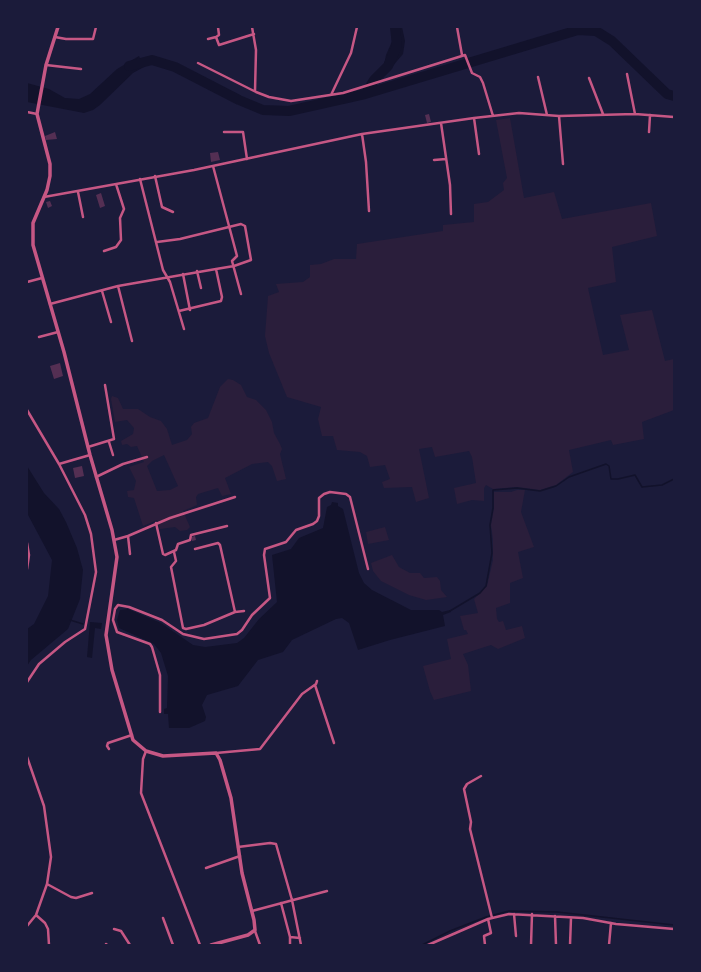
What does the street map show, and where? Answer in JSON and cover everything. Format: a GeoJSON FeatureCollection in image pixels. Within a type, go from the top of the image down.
{"type":"FeatureCollection","features":[{"type":"Feature","properties":{"kind":"street"},"geometry":{"type":"LineString","coordinates":[[58,27],[46,65],[37,114],[50,164],[50,176],[32,230],[33,245],[114,540],[117,557],[106,635],[112,670],[133,740],[146,751],[168,756],[260,748],[302,694],[315,685],[317,680]]}},
{"type":"Feature","properties":{"kind":"street"},"geometry":{"type":"LineString","coordinates":[[55,36],[66,39],[93,39],[96,27]]}},
{"type":"Feature","properties":{"kind":"street"},"geometry":{"type":"LineString","coordinates":[[208,39],[219,35],[218,27]]}},
{"type":"Feature","properties":{"kind":"street"},"geometry":{"type":"LineString","coordinates":[[252,27],[256,62],[255,91]]}},
{"type":"Feature","properties":{"kind":"street"},"geometry":{"type":"LineString","coordinates":[[331,95],[351,53],[357,27]]}},
{"type":"Feature","properties":{"kind":"street"},"geometry":{"type":"LineString","coordinates":[[457,27],[462,56]]}},
{"type":"Feature","properties":{"kind":"street"},"geometry":{"type":"LineString","coordinates":[[216,37],[219,45],[254,34]]}},
{"type":"Feature","properties":{"kind":"street"},"geometry":{"type":"LineString","coordinates":[[198,63],[269,97],[291,101],[331,95],[466,56],[472,72],[480,77],[483,83],[493,116]]}},
{"type":"Feature","properties":{"kind":"street"},"geometry":{"type":"LineString","coordinates":[[46,65],[81,69]]}},
{"type":"Feature","properties":{"kind":"street"},"geometry":{"type":"LineString","coordinates":[[627,74],[635,114]]}},
{"type":"Feature","properties":{"kind":"street"},"geometry":{"type":"LineString","coordinates":[[538,77],[547,115]]}},
{"type":"Feature","properties":{"kind":"street"},"geometry":{"type":"LineString","coordinates":[[589,78],[603,114]]}},
{"type":"Feature","properties":{"kind":"street"},"geometry":{"type":"LineString","coordinates":[[27,112],[37,114]]}},
{"type":"Feature","properties":{"kind":"street"},"geometry":{"type":"LineString","coordinates":[[44,197],[78,192],[213,166],[362,134],[474,118],[514,114],[559,116],[635,114],[674,117]]}},
{"type":"Feature","properties":{"kind":"street"},"geometry":{"type":"LineString","coordinates":[[649,132],[650,115]]}},
{"type":"Feature","properties":{"kind":"street"},"geometry":{"type":"LineString","coordinates":[[559,116],[563,164]]}},
{"type":"Feature","properties":{"kind":"street"},"geometry":{"type":"LineString","coordinates":[[474,118],[479,154]]}},
{"type":"Feature","properties":{"kind":"street"},"geometry":{"type":"LineString","coordinates":[[441,123],[450,185],[451,214]]}},
{"type":"Feature","properties":{"kind":"street"},"geometry":{"type":"LineString","coordinates":[[224,132],[243,132],[247,159]]}},
{"type":"Feature","properties":{"kind":"street"},"geometry":{"type":"LineString","coordinates":[[362,134],[366,162],[369,211]]}},
{"type":"Feature","properties":{"kind":"street"},"geometry":{"type":"LineString","coordinates":[[434,160],[446,159]]}},
{"type":"Feature","properties":{"kind":"street"},"geometry":{"type":"LineString","coordinates":[[213,166],[237,256],[232,260],[241,294]]}},
{"type":"Feature","properties":{"kind":"street"},"geometry":{"type":"LineString","coordinates":[[155,176],[162,208],[173,212]]}},
{"type":"Feature","properties":{"kind":"street"},"geometry":{"type":"LineString","coordinates":[[140,179],[163,270],[170,282],[184,329]]}},
{"type":"Feature","properties":{"kind":"street"},"geometry":{"type":"LineString","coordinates":[[104,251],[116,248],[121,240],[120,218],[124,209],[116,184]]}},
{"type":"Feature","properties":{"kind":"street"},"geometry":{"type":"LineString","coordinates":[[78,192],[83,218]]}},
{"type":"Feature","properties":{"kind":"street"},"geometry":{"type":"LineString","coordinates":[[50,304],[118,286],[197,271],[234,266],[252,259],[244,225],[241,224],[180,239],[157,242]]}},
{"type":"Feature","properties":{"kind":"street"},"geometry":{"type":"LineString","coordinates":[[179,311],[190,310],[219,302],[222,299],[216,268]]}},
{"type":"Feature","properties":{"kind":"street"},"geometry":{"type":"LineString","coordinates":[[197,271],[201,288]]}},
{"type":"Feature","properties":{"kind":"street"},"geometry":{"type":"LineString","coordinates":[[183,274],[190,310]]}},
{"type":"Feature","properties":{"kind":"street"},"geometry":{"type":"LineString","coordinates":[[27,282],[42,278]]}},
{"type":"Feature","properties":{"kind":"street"},"geometry":{"type":"LineString","coordinates":[[118,286],[132,341]]}},
{"type":"Feature","properties":{"kind":"street"},"geometry":{"type":"LineString","coordinates":[[102,290],[111,322]]}},
{"type":"Feature","properties":{"kind":"street"},"geometry":{"type":"LineString","coordinates":[[39,337],[58,332]]}},
{"type":"Feature","properties":{"kind":"street"},"geometry":{"type":"LineString","coordinates":[[88,447],[109,442],[113,440],[114,437],[106,385]]}},
{"type":"Feature","properties":{"kind":"street"},"geometry":{"type":"LineString","coordinates":[[27,410],[59,464],[85,514],[91,534],[96,572],[85,630],[65,642],[39,664],[27,682]]}},
{"type":"Feature","properties":{"kind":"street"},"geometry":{"type":"LineString","coordinates":[[109,442],[113,455]]}},
{"type":"Feature","properties":{"kind":"street"},"geometry":{"type":"LineString","coordinates":[[59,464],[90,455]]}},
{"type":"Feature","properties":{"kind":"street"},"geometry":{"type":"LineString","coordinates":[[96,477],[123,464],[147,456]]}},
{"type":"Feature","properties":{"kind":"street"},"geometry":{"type":"LineString","coordinates":[[160,712],[160,675],[152,647],[150,644],[117,632],[113,620],[115,609],[118,605],[130,607],[162,620],[183,634],[204,639],[237,634],[242,630],[252,615],[270,598],[264,555],[266,549],[286,542],[296,530],[317,521],[319,516],[319,498],[330,492],[346,494],[350,497],[368,569]]}},
{"type":"Feature","properties":{"kind":"street"},"geometry":{"type":"LineString","coordinates":[[114,540],[128,536],[156,523],[235,497]]}},
{"type":"Feature","properties":{"kind":"street"},"geometry":{"type":"LineString","coordinates":[[156,523],[163,554],[165,555],[174,552]]}},
{"type":"Feature","properties":{"kind":"street"},"geometry":{"type":"LineString","coordinates":[[227,526],[191,535],[189,541],[178,544],[174,552],[176,561],[171,567],[183,628],[186,629],[204,624],[235,612],[244,611]]}},
{"type":"Feature","properties":{"kind":"street"},"geometry":{"type":"LineString","coordinates":[[128,536],[130,554]]}},
{"type":"Feature","properties":{"kind":"street"},"geometry":{"type":"LineString","coordinates":[[195,548],[218,543],[220,545],[235,612]]}},
{"type":"Feature","properties":{"kind":"street"},"geometry":{"type":"LineString","coordinates":[[27,544],[29,555],[27,569]]}},
{"type":"Feature","properties":{"kind":"street"},"geometry":{"type":"LineString","coordinates":[[315,685],[334,743]]}},
{"type":"Feature","properties":{"kind":"street"},"geometry":{"type":"LineString","coordinates":[[109,749],[108,744],[132,735]]}},
{"type":"Feature","properties":{"kind":"street"},"geometry":{"type":"LineString","coordinates":[[146,751],[143,759],[141,793],[200,945]]}},
{"type":"Feature","properties":{"kind":"street"},"geometry":{"type":"LineString","coordinates":[[216,753],[220,760],[231,798],[242,873],[252,911],[254,930],[260,945]]}},
{"type":"Feature","properties":{"kind":"street"},"geometry":{"type":"LineString","coordinates":[[27,757],[44,806],[51,857],[47,884],[36,914],[27,926]]}},
{"type":"Feature","properties":{"kind":"street"},"geometry":{"type":"LineString","coordinates":[[481,776],[467,784],[464,789],[471,822],[470,829],[491,917]]}},
{"type":"Feature","properties":{"kind":"street"},"geometry":{"type":"LineString","coordinates":[[238,846],[270,843],[276,844],[292,900],[300,938],[300,945]]}},
{"type":"Feature","properties":{"kind":"street"},"geometry":{"type":"LineString","coordinates":[[206,868],[240,856]]}},
{"type":"Feature","properties":{"kind":"street"},"geometry":{"type":"LineString","coordinates":[[47,884],[71,897],[80,897],[92,893]]}},
{"type":"Feature","properties":{"kind":"street"},"geometry":{"type":"LineString","coordinates":[[252,911],[327,891]]}},
{"type":"Feature","properties":{"kind":"street"},"geometry":{"type":"LineString","coordinates":[[281,903],[290,937],[290,945]]}},
{"type":"Feature","properties":{"kind":"street"},"geometry":{"type":"LineString","coordinates":[[36,914],[45,923],[48,929],[49,945]]}},
{"type":"Feature","properties":{"kind":"street"},"geometry":{"type":"LineString","coordinates":[[514,914],[516,936]]}},
{"type":"Feature","properties":{"kind":"street"},"geometry":{"type":"LineString","coordinates":[[428,945],[491,917],[514,914],[589,918],[610,923],[674,929]]}},
{"type":"Feature","properties":{"kind":"street"},"geometry":{"type":"LineString","coordinates":[[531,945],[532,914]]}},
{"type":"Feature","properties":{"kind":"street"},"geometry":{"type":"LineString","coordinates":[[555,916],[556,945]]}},
{"type":"Feature","properties":{"kind":"street"},"geometry":{"type":"LineString","coordinates":[[163,918],[173,945]]}},
{"type":"Feature","properties":{"kind":"street"},"geometry":{"type":"LineString","coordinates":[[570,945],[571,918]]}},
{"type":"Feature","properties":{"kind":"street"},"geometry":{"type":"LineString","coordinates":[[485,945],[484,936],[491,933],[488,919]]}},
{"type":"Feature","properties":{"kind":"street"},"geometry":{"type":"LineString","coordinates":[[609,945],[610,923]]}},
{"type":"Feature","properties":{"kind":"street"},"geometry":{"type":"LineString","coordinates":[[114,929],[121,931],[130,945]]}},
{"type":"Feature","properties":{"kind":"street"},"geometry":{"type":"LineString","coordinates":[[211,945],[248,935],[254,930]]}},
{"type":"Feature","properties":{"kind":"street"},"geometry":{"type":"LineString","coordinates":[[290,937],[300,938]]}},
{"type":"Feature","properties":{"kind":"shaded area"},"geometry":{"type":"Polygon","coordinates":[[[392,27],[402,27],[405,41],[403,54],[392,67],[385,67],[386,55],[393,39],[392,27]]]}},
{"type":"Feature","properties":{"kind":"shaded area"},"geometry":{"type":"Polygon","coordinates":[[[139,56],[144,67],[133,73],[93,110],[84,113],[27,102],[27,83],[49,89],[65,98],[79,99],[90,94],[117,69],[139,56]]]}},
{"type":"Feature","properties":{"kind":"shaded area"},"geometry":{"type":"Polygon","coordinates":[[[510,118],[524,198],[554,192],[562,219],[651,203],[657,236],[612,247],[616,282],[588,288],[603,355],[629,350],[620,315],[652,310],[665,361],[674,359],[674,410],[642,422],[644,439],[613,445],[611,440],[569,450],[573,472],[556,485],[540,490],[517,487],[493,489],[486,485],[484,488],[484,501],[472,500],[457,504],[454,488],[476,483],[472,457],[469,451],[435,457],[432,447],[419,449],[429,498],[416,502],[412,487],[384,488],[382,482],[390,479],[385,465],[370,467],[367,456],[360,452],[337,450],[333,436],[322,436],[318,419],[321,407],[287,397],[269,353],[265,336],[268,296],[279,292],[276,284],[303,282],[310,277],[310,265],[321,264],[334,259],[356,259],[357,244],[443,231],[443,225],[474,222],[474,204],[488,202],[504,190],[503,183],[507,178],[496,120],[510,118]]]}},
{"type":"Feature","properties":{"kind":"shaded area"},"geometry":{"type":"Polygon","coordinates":[[[228,379],[233,380],[241,385],[247,397],[256,400],[266,410],[272,422],[274,433],[282,449],[280,454],[286,479],[277,481],[272,466],[268,462],[252,464],[225,478],[231,494],[222,496],[218,488],[198,494],[196,497],[197,505],[183,511],[190,527],[187,530],[180,531],[175,527],[160,529],[157,520],[143,526],[134,498],[128,497],[127,491],[134,490],[136,481],[129,467],[144,462],[137,446],[131,447],[127,444],[122,445],[121,441],[133,434],[134,428],[127,420],[115,422],[111,399],[112,396],[118,398],[123,409],[138,409],[150,417],[161,421],[167,429],[172,445],[187,440],[192,434],[191,427],[194,423],[208,418],[220,387],[228,379]],[[164,455],[152,461],[147,466],[157,491],[170,490],[178,486],[164,455]]]}},
{"type":"Feature","properties":{"kind":"shaded area"},"geometry":{"type":"Polygon","coordinates":[[[27,466],[44,493],[59,509],[66,522],[77,548],[83,570],[80,599],[68,629],[31,660],[27,666],[27,629],[34,624],[48,596],[52,560],[27,513],[27,466]]]}},
{"type":"Feature","properties":{"kind":"shaded area"},"geometry":{"type":"Polygon","coordinates":[[[525,490],[521,512],[534,547],[518,552],[523,578],[510,583],[510,603],[496,608],[497,619],[499,622],[503,621],[506,630],[522,626],[525,638],[498,649],[491,645],[463,654],[468,665],[471,691],[434,700],[423,666],[451,659],[447,639],[468,634],[466,630],[464,630],[460,616],[478,613],[474,599],[487,586],[493,560],[491,525],[494,508],[494,492],[511,492],[525,490]]]}},
{"type":"Feature","properties":{"kind":"shaded area"},"geometry":{"type":"Polygon","coordinates":[[[332,502],[338,503],[338,506],[343,509],[359,573],[364,583],[372,590],[411,610],[439,610],[442,612],[450,610],[451,612],[443,615],[445,626],[358,650],[349,623],[342,618],[336,619],[292,640],[283,652],[258,660],[238,686],[207,695],[202,705],[206,717],[205,721],[189,728],[169,728],[168,714],[164,714],[164,709],[167,708],[168,676],[161,653],[154,644],[119,628],[117,620],[120,610],[128,609],[161,623],[193,645],[205,647],[237,643],[244,638],[259,619],[277,602],[272,555],[291,549],[299,538],[323,528],[327,507],[331,505],[332,502]]]}},
{"type":"Feature","properties":{"kind":"shaded area"},"geometry":{"type":"Polygon","coordinates":[[[385,527],[389,540],[368,544],[366,532],[385,527]]]}},
{"type":"Feature","properties":{"kind":"shaded area"},"geometry":{"type":"Polygon","coordinates":[[[392,555],[399,567],[410,573],[420,573],[424,578],[437,577],[440,581],[441,590],[447,597],[426,600],[409,595],[381,581],[373,571],[371,563],[392,555]]]}},
{"type":"Feature","properties":{"kind":"shaded area"},"geometry":{"type":"Polygon","coordinates":[[[90,622],[102,623],[101,629],[95,628],[92,658],[87,657],[90,622]]]}},
{"type":"Feature","properties":{"kind":"building"},"geometry":{"type":"Polygon","coordinates":[[[429,114],[431,122],[427,123],[425,115],[429,114]]]}},
{"type":"Feature","properties":{"kind":"building"},"geometry":{"type":"Polygon","coordinates":[[[55,132],[57,139],[46,140],[45,136],[55,132]]]}},
{"type":"Feature","properties":{"kind":"building"},"geometry":{"type":"Polygon","coordinates":[[[218,152],[220,160],[211,162],[210,153],[218,152]]]}},
{"type":"Feature","properties":{"kind":"building"},"geometry":{"type":"Polygon","coordinates":[[[101,193],[105,206],[100,208],[96,195],[101,193]]]}},
{"type":"Feature","properties":{"kind":"building"},"geometry":{"type":"Polygon","coordinates":[[[50,201],[52,206],[48,208],[46,202],[50,201]]]}},
{"type":"Feature","properties":{"kind":"building"},"geometry":{"type":"Polygon","coordinates":[[[60,363],[63,376],[54,379],[50,366],[60,363]]]}},
{"type":"Feature","properties":{"kind":"building"},"geometry":{"type":"Polygon","coordinates":[[[82,466],[84,476],[75,478],[73,468],[82,466]]]}},
{"type":"Feature","properties":{"kind":"building"},"geometry":{"type":"Polygon","coordinates":[[[195,536],[196,540],[192,541],[191,537],[195,536]]]}},
{"type":"Feature","properties":{"kind":"waterway"},"geometry":{"type":"LineString","coordinates":[[366,93],[374,80],[388,66],[397,46],[395,27]]}},
{"type":"Feature","properties":{"kind":"waterway"},"geometry":{"type":"LineString","coordinates":[[129,66],[152,60],[175,67],[239,100],[263,110],[289,111],[365,94],[578,30],[596,31],[612,41],[667,94],[674,96]]}},
{"type":"Feature","properties":{"kind":"waterway"},"geometry":{"type":"LineString","coordinates":[[450,611],[480,593],[486,586],[492,553],[490,525],[493,508],[493,490],[517,488],[540,491],[556,486],[569,477],[606,464],[609,466],[611,479],[635,475],[642,487],[662,485],[674,479]]}},
{"type":"Feature","properties":{"kind":"waterway"},"geometry":{"type":"LineString","coordinates":[[70,620],[83,624]]}},
{"type":"Feature","properties":{"kind":"waterway"},"geometry":{"type":"LineString","coordinates":[[422,945],[450,931],[486,917],[509,911],[557,912],[674,925]]}}]}
